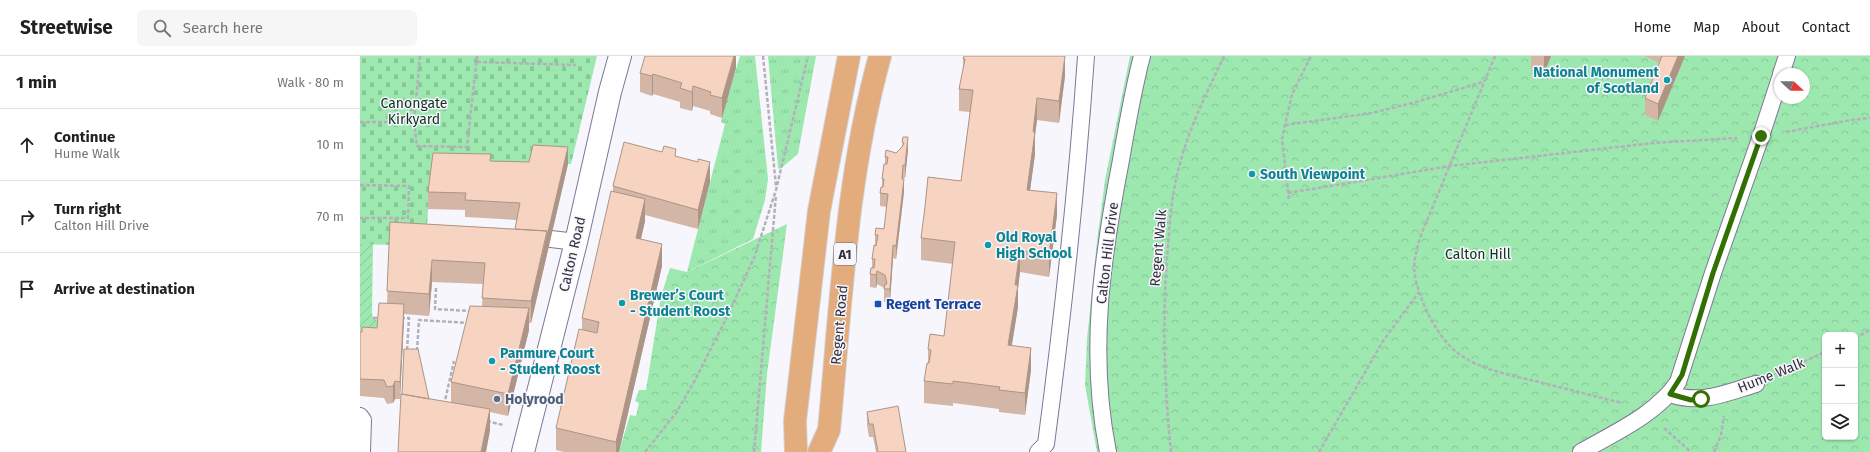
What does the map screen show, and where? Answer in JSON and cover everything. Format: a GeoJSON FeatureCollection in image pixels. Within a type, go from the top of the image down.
{"type":"FeatureCollection","features":[{"type":"Feature","properties":{"kind":"main road","name":"A1"},"geometry":{"type":"LineString","coordinates":[[796,452],[795,421],[819,211],[849,56]]}},
{"type":"Feature","properties":{"kind":"main road","name":"Regent Road"},"geometry":{"type":"LineString","coordinates":[[819,452],[829,430],[847,225],[860,144],[880,56]]}},
{"type":"Feature","properties":{"kind":"street","name":"Calton Road"},"geometry":{"type":"LineString","coordinates":[[523,452],[576,242],[608,99],[620,56]]}},
{"type":"Feature","properties":{"kind":"lane"},"geometry":{"type":"LineString","coordinates":[[1038,452],[1046,444],[1058,347],[1080,149],[1086,56]]}},
{"type":"Feature","properties":{"kind":"lane","name":"Calton Hill Drive"},"geometry":{"type":"LineString","coordinates":[[1108,452],[1098,378],[1102,273],[1115,189],[1142,56]]}},
{"type":"Feature","properties":{"kind":"lane"},"geometry":{"type":"LineString","coordinates":[[1783,68],[1787,56]]}},
{"type":"Feature","properties":{"kind":"lane"},"geometry":{"type":"LineString","coordinates":[[1581,452],[1649,412],[1670,394],[1682,375],[1713,273],[1774,96]]}},
{"type":"Feature","properties":{"kind":"lane"},"geometry":{"type":"LineString","coordinates":[[551,239],[576,242]]}},
{"type":"Feature","properties":{"kind":"lane","name":"Hume Walk"},"geometry":{"type":"LineString","coordinates":[[1670,394],[1691,400],[1701,399],[1756,384]]}},
{"type":"Feature","properties":{"kind":"lane"},"geometry":{"type":"LineString","coordinates":[[360,416],[363,420],[362,452]]}},
{"type":"Feature","properties":{"kind":"path"},"geometry":{"type":"LineString","coordinates":[[420,56],[414,122],[417,146],[467,147],[477,56]]}},
{"type":"Feature","properties":{"kind":"path"},"geometry":{"type":"LineString","coordinates":[[754,452],[776,190],[763,56]]}},
{"type":"Feature","properties":{"kind":"path"},"geometry":{"type":"LineString","coordinates":[[645,452],[676,413],[724,322],[754,258],[776,190],[808,56]]}},
{"type":"Feature","properties":{"kind":"path","name":"Regent Walk"},"geometry":{"type":"LineString","coordinates":[[1171,452],[1166,408],[1164,348],[1165,283],[1170,217],[1182,154],[1194,121],[1224,56]]}},
{"type":"Feature","properties":{"kind":"path"},"geometry":{"type":"LineString","coordinates":[[1289,199],[1282,139],[1292,94],[1311,56]]}},
{"type":"Feature","properties":{"kind":"path"},"geometry":{"type":"LineString","coordinates":[[1495,56],[1416,251],[1414,279],[1428,315],[1445,340],[1455,351],[1478,364],[1500,373],[1632,405],[1649,412],[1661,426],[1691,452]]}},
{"type":"Feature","properties":{"kind":"path"},"geometry":{"type":"LineString","coordinates":[[477,62],[576,65]]}},
{"type":"Feature","properties":{"kind":"path"},"geometry":{"type":"LineString","coordinates":[[1286,125],[1372,112],[1416,102],[1484,82]]}},
{"type":"Feature","properties":{"kind":"path"},"geometry":{"type":"LineString","coordinates":[[1288,192],[1450,166],[1653,143],[1761,136],[1870,118]]}},
{"type":"Feature","properties":{"kind":"path"},"geometry":{"type":"LineString","coordinates":[[360,122],[414,122]]}},
{"type":"Feature","properties":{"kind":"path"},"geometry":{"type":"LineString","coordinates":[[360,185],[409,186],[408,218],[360,218]]}},
{"type":"Feature","properties":{"kind":"path"},"geometry":{"type":"LineString","coordinates":[[436,288],[435,309],[474,311]]}},
{"type":"Feature","properties":{"kind":"path"},"geometry":{"type":"LineString","coordinates":[[1319,452],[1383,341],[1419,292]]}},
{"type":"Feature","properties":{"kind":"path"},"geometry":{"type":"LineString","coordinates":[[373,318],[381,318]]}},
{"type":"Feature","properties":{"kind":"path"},"geometry":{"type":"LineString","coordinates":[[396,318],[409,318],[407,353],[416,354],[419,320],[474,323]]}},
{"type":"Feature","properties":{"kind":"path"},"geometry":{"type":"LineString","coordinates":[[1858,336],[1870,330]]}},
{"type":"Feature","properties":{"kind":"path","name":"Hume Walk"},"geometry":{"type":"LineString","coordinates":[[1756,384],[1822,353]]}},
{"type":"Feature","properties":{"kind":"path"},"geometry":{"type":"LineString","coordinates":[[443,411],[454,360]]}},
{"type":"Feature","properties":{"kind":"path"},"geometry":{"type":"LineString","coordinates":[[1714,452],[1721,435],[1725,413],[1725,392]]}},
{"type":"Feature","properties":{"kind":"path"},"geometry":{"type":"LineString","coordinates":[[485,421],[492,422]]}},
{"type":"Feature","properties":{"kind":"green space","name":"Canongate Kirkyard"},"geometry":{"type":"Polygon","coordinates":[[[360,56],[597,56],[571,164],[533,163],[428,209],[426,246],[360,244],[360,56]]]}},
{"type":"Feature","properties":{"kind":"green space"},"geometry":{"type":"Polygon","coordinates":[[[740,56],[755,56],[768,179],[765,200],[753,239],[687,272],[725,124],[721,122],[722,115],[740,56]]]}},
{"type":"Feature","properties":{"kind":"green space"},"geometry":{"type":"Polygon","coordinates":[[[768,56],[816,56],[798,154],[780,169],[778,168],[768,56]]]}},
{"type":"Feature","properties":{"kind":"green space","name":"Calton Hill"},"geometry":{"type":"Polygon","coordinates":[[[1130,56],[1870,56],[1870,452],[1097,452],[1085,385],[1087,339],[1105,180],[1130,56]]]}},
{"type":"Feature","properties":{"kind":"green space"},"geometry":{"type":"Polygon","coordinates":[[[787,224],[767,374],[761,452],[619,452],[630,415],[636,416],[639,403],[635,401],[639,390],[646,390],[661,296],[670,268],[687,272],[787,224]]]}},
{"type":"Feature","properties":{"kind":"green space"},"geometry":{"type":"Polygon","coordinates":[[[360,244],[373,244],[372,313],[373,318],[379,321],[377,346],[360,349],[360,244]]]}},
{"type":"Feature","properties":{"kind":"building"},"geometry":{"type":"Polygon","coordinates":[[[645,56],[734,56],[722,98],[710,95],[711,92],[693,86],[692,92],[680,88],[682,83],[653,74],[652,76],[640,73],[645,56]]]}},
{"type":"Feature","properties":{"kind":"building","name":"Old Royal High School"},"geometry":{"type":"Polygon","coordinates":[[[964,56],[1065,56],[1059,101],[1037,98],[1033,132],[1035,132],[1027,190],[1057,193],[1049,255],[1020,250],[1015,285],[1018,285],[1008,345],[1031,348],[1025,393],[999,390],[1000,387],[953,381],[953,384],[924,381],[931,350],[928,349],[930,334],[944,336],[955,242],[921,238],[928,177],[961,181],[973,90],[959,89],[965,59],[963,59],[964,56]]]}},
{"type":"Feature","properties":{"kind":"building"},"geometry":{"type":"Polygon","coordinates":[[[1662,56],[1678,56],[1658,104],[1645,98],[1662,56]]]}},
{"type":"Feature","properties":{"kind":"building"},"geometry":{"type":"Polygon","coordinates":[[[903,137],[908,137],[905,165],[903,165],[902,179],[904,179],[896,246],[893,245],[890,289],[884,289],[885,284],[887,284],[885,275],[877,271],[876,275],[870,274],[871,268],[874,268],[875,259],[872,259],[874,245],[876,246],[878,235],[875,235],[876,228],[884,229],[888,194],[880,193],[881,187],[883,187],[884,179],[882,179],[884,164],[887,164],[888,157],[885,157],[886,150],[896,153],[904,143],[902,142],[903,137]]]}},
{"type":"Feature","properties":{"kind":"building"},"geometry":{"type":"Polygon","coordinates":[[[624,142],[662,152],[664,146],[676,149],[675,156],[698,162],[698,159],[710,162],[698,210],[613,186],[624,142]]]}},
{"type":"Feature","properties":{"kind":"building"},"geometry":{"type":"Polygon","coordinates":[[[533,145],[568,147],[547,236],[547,231],[515,229],[520,203],[465,200],[466,193],[428,192],[433,153],[491,154],[490,161],[529,162],[533,145]]]}},
{"type":"Feature","properties":{"kind":"building","name":"Brewer’s Court - Student Roost"},"geometry":{"type":"Polygon","coordinates":[[[611,191],[645,199],[636,238],[662,244],[616,442],[556,428],[579,329],[597,333],[599,322],[582,318],[611,191]]]}},
{"type":"Feature","properties":{"kind":"building"},"geometry":{"type":"Polygon","coordinates":[[[390,222],[547,231],[531,301],[482,298],[485,263],[432,260],[429,294],[387,291],[390,222]]]}},
{"type":"Feature","properties":{"kind":"building"},"geometry":{"type":"Polygon","coordinates":[[[379,303],[404,304],[400,382],[395,381],[393,386],[387,387],[384,380],[360,379],[360,332],[362,332],[362,327],[377,328],[379,303]]]}},
{"type":"Feature","properties":{"kind":"building","name":"Panmure Court - Student Roost"},"geometry":{"type":"Polygon","coordinates":[[[470,306],[529,308],[508,394],[451,382],[470,306]]]}},
{"type":"Feature","properties":{"kind":"building"},"geometry":{"type":"Polygon","coordinates":[[[404,349],[418,349],[429,399],[402,394],[404,349]]]}},
{"type":"Feature","properties":{"kind":"building"},"geometry":{"type":"Polygon","coordinates":[[[401,394],[490,409],[481,452],[398,452],[401,394]]]}},
{"type":"Feature","properties":{"kind":"building"},"geometry":{"type":"Polygon","coordinates":[[[898,406],[906,452],[878,452],[873,424],[869,424],[867,412],[898,406]]]}},
{"type":"Feature","properties":{"kind":"place","name":"National Monument of Scotland"},"geometry":{"type":"Point","coordinates":[1667,80]}},
{"type":"Feature","properties":{"kind":"place","name":"South Viewpoint"},"geometry":{"type":"Point","coordinates":[1252,174]}},
{"type":"Feature","properties":{"kind":"place","name":"Old Royal High School"},"geometry":{"type":"Point","coordinates":[988,245]}},
{"type":"Feature","properties":{"kind":"place","name":"Brewer’s Court - Student Roost"},"geometry":{"type":"Point","coordinates":[622,303]}},
{"type":"Feature","properties":{"kind":"place","name":"Regent Terrace"},"geometry":{"type":"Point","coordinates":[878,304]}},
{"type":"Feature","properties":{"kind":"place","name":"Panmure Court - Student Roost"},"geometry":{"type":"Point","coordinates":[492,361]}},
{"type":"Feature","properties":{"kind":"place","name":"Holyrood"},"geometry":{"type":"Point","coordinates":[497,399]}},
{"type":"Feature","properties":{"kind":"route"},"geometry":{"type":"LineString","coordinates":[[1701,399],[1691,400],[1679,398],[1670,394],[1682,375],[1713,273],[1761,136]]}}]}
